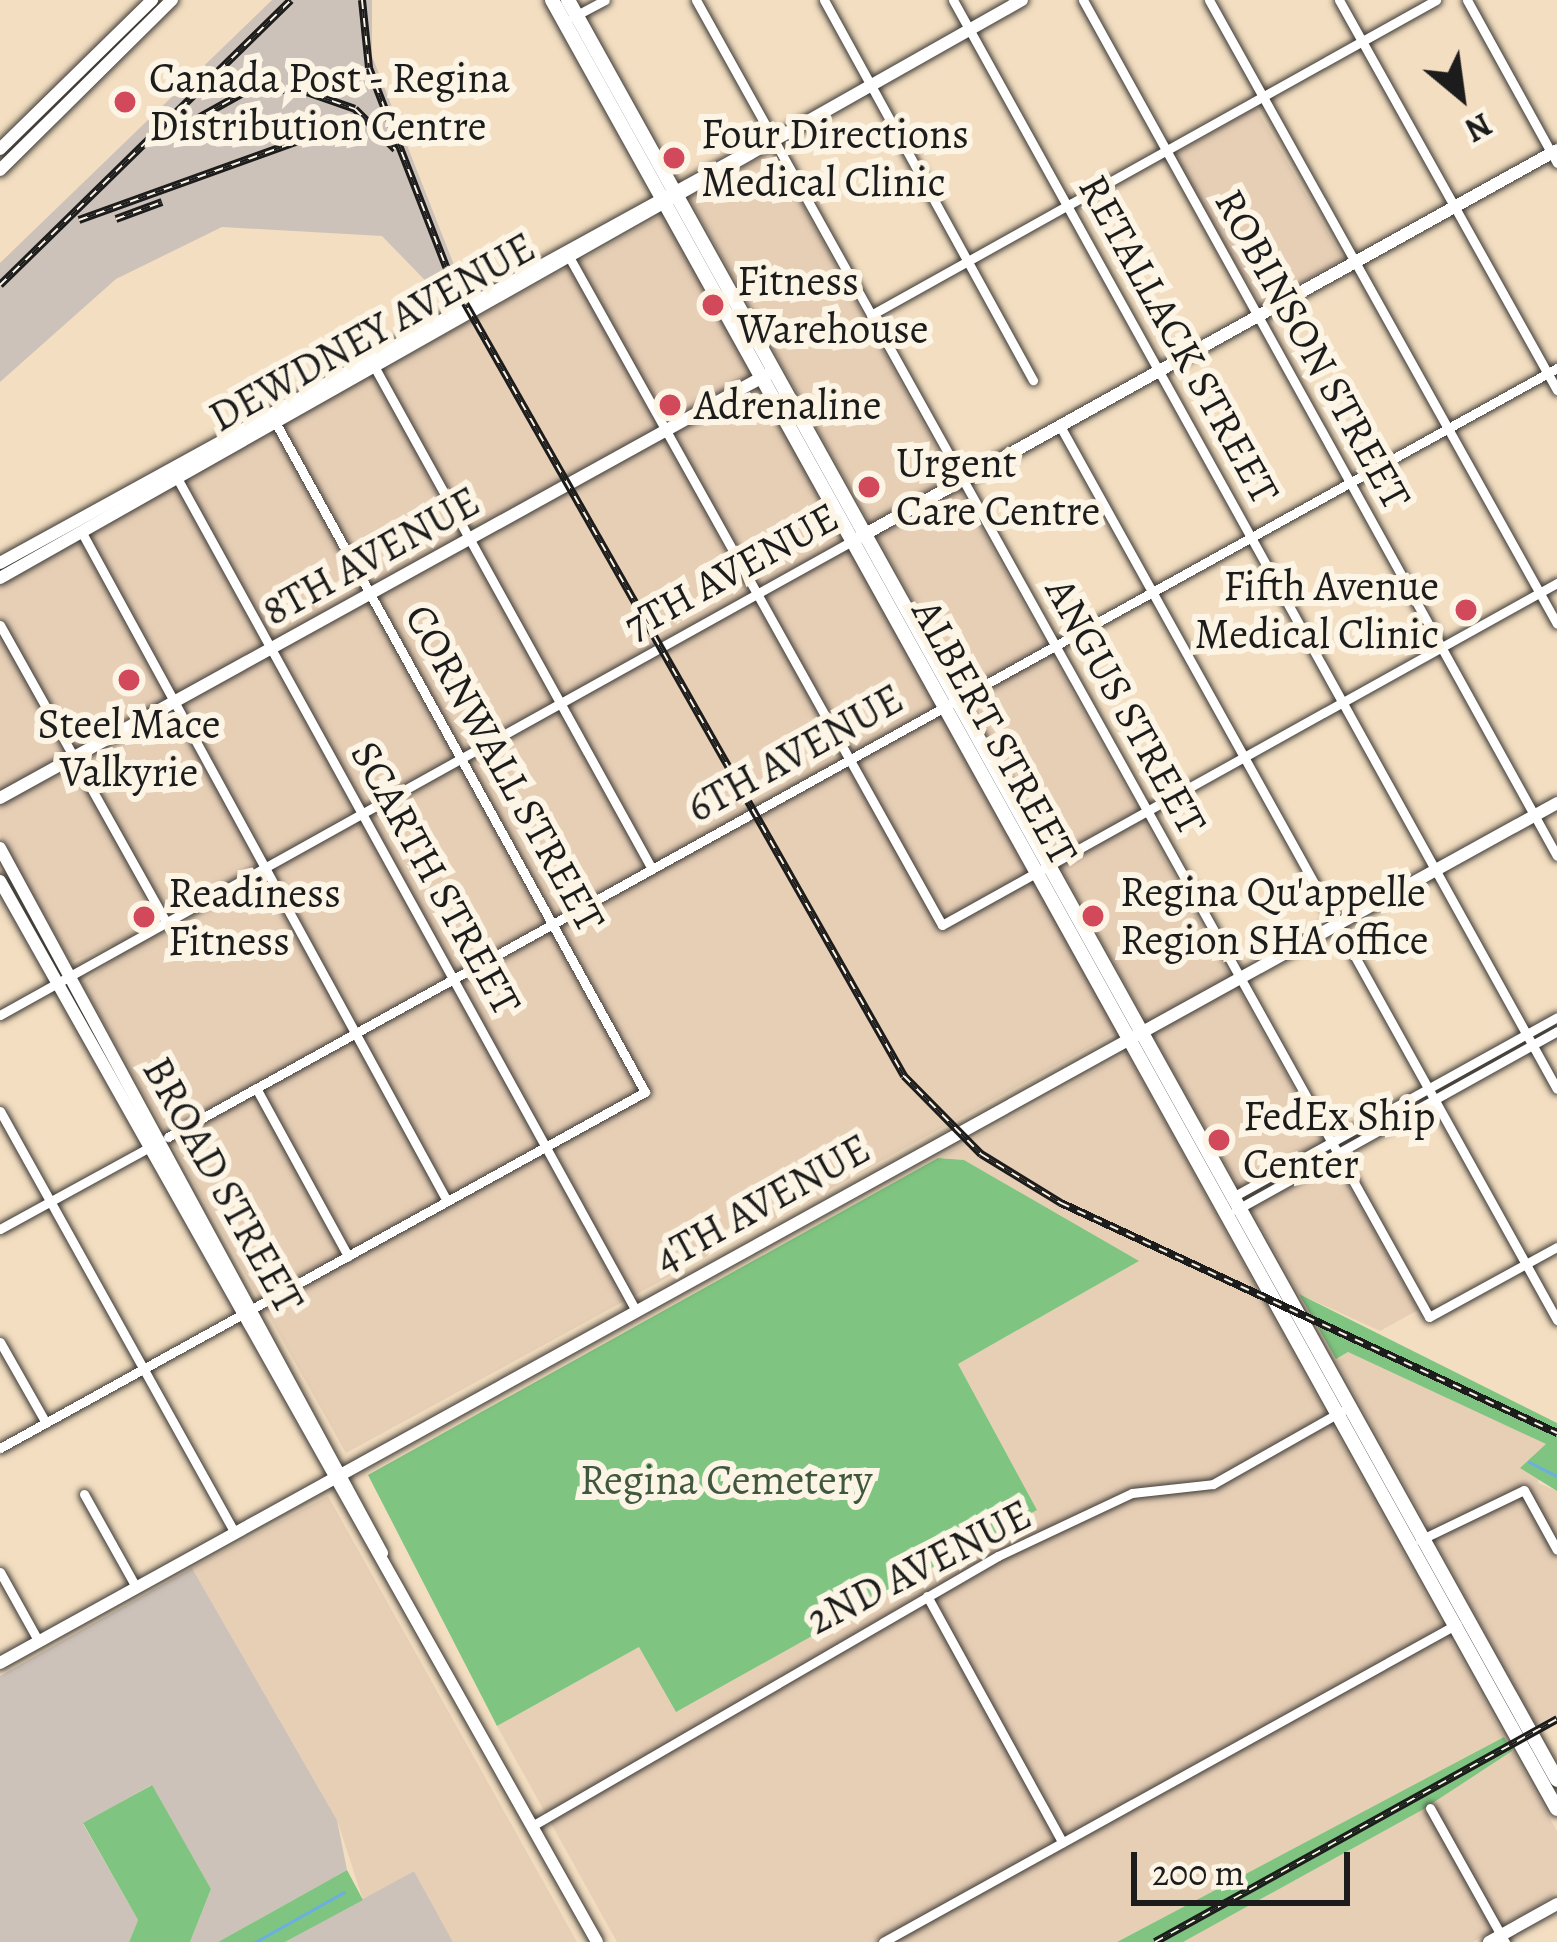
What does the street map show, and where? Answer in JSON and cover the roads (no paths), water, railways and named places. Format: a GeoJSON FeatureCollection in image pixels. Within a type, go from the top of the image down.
{"type":"FeatureCollection","features":[{"type":"Feature","properties":{"kind":"main road"},"geometry":{"type":"LineString","coordinates":[[0,149],[152,0]]}},
{"type":"Feature","properties":{"kind":"main road"},"geometry":{"type":"LineString","coordinates":[[0,170],[171,0]]}},
{"type":"Feature","properties":{"kind":"main road","name":"ALBERT STREET"},"geometry":{"type":"LineString","coordinates":[[552,0],[570,19],[670,196],[1461,1622],[1557,1810]]}},
{"type":"Feature","properties":{"kind":"main road","name":"ALBERT STREET"},"geometry":{"type":"LineString","coordinates":[[568,0],[570,19]]}},
{"type":"Feature","properties":{"kind":"main road","name":"DEWDNEY AVENUE"},"geometry":{"type":"LineString","coordinates":[[0,578],[78,527],[1022,0]]}},
{"type":"Feature","properties":{"kind":"main road","name":"7TH AVENUE"},"geometry":{"type":"LineString","coordinates":[[858,538],[1555,156]]}},
{"type":"Feature","properties":{"kind":"main road","name":"DEWDNEY AVENUE"},"geometry":{"type":"LineString","coordinates":[[0,563],[177,478],[273,418],[375,368],[568,254]]}},
{"type":"Feature","properties":{"kind":"main road","name":"8TH AVENUE"},"geometry":{"type":"LineString","coordinates":[[0,798],[768,374]]}},
{"type":"Feature","properties":{"kind":"main road","name":"4TH AVENUE"},"geometry":{"type":"LineString","coordinates":[[0,1664],[1557,803]]}},
{"type":"Feature","properties":{"kind":"main road","name":"BROAD STREET"},"geometry":{"type":"LineString","coordinates":[[0,848],[159,1142],[330,1478],[382,1553]]}},
{"type":"Feature","properties":{"kind":"main road","name":"BROAD STREET"},"geometry":{"type":"LineString","coordinates":[[0,881],[57,984],[159,1142]]}},
{"type":"Feature","properties":{"kind":"main road","name":"BROAD STREET"},"geometry":{"type":"LineString","coordinates":[[246,1311],[344,1470],[382,1553],[597,1942]]}},
{"type":"Feature","properties":{"kind":"main road","name":"ALBERT STREET"},"geometry":{"type":"LineString","coordinates":[[1461,1622],[1557,1780]]}},
{"type":"Feature","properties":{"kind":"main road"},"geometry":{"type":"LineString","coordinates":[[1499,1940],[1557,1904]]}},
{"type":"Feature","properties":{"kind":"street"},"geometry":{"type":"LineString","coordinates":[[570,19],[605,0]]}},
{"type":"Feature","properties":{"kind":"street","name":"ANGUS STREET"},"geometry":{"type":"LineString","coordinates":[[696,0],[1429,1317],[1526,1264]]}},
{"type":"Feature","properties":{"kind":"street"},"geometry":{"type":"LineString","coordinates":[[824,0],[1033,380]]}},
{"type":"Feature","properties":{"kind":"street","name":"RETALLACK STREET"},"geometry":{"type":"LineString","coordinates":[[952,0],[1557,1089]]}},
{"type":"Feature","properties":{"kind":"street","name":"ROBINSON STREET"},"geometry":{"type":"LineString","coordinates":[[1083,0],[1557,856]]}},
{"type":"Feature","properties":{"kind":"street"},"geometry":{"type":"LineString","coordinates":[[1209,0],[1557,624]]}},
{"type":"Feature","properties":{"kind":"street"},"geometry":{"type":"LineString","coordinates":[[1339,0],[1552,370],[1557,390]]}},
{"type":"Feature","properties":{"kind":"street"},"geometry":{"type":"LineString","coordinates":[[872,315],[1436,0]]}},
{"type":"Feature","properties":{"kind":"street"},"geometry":{"type":"LineString","coordinates":[[1467,0],[1555,156]]}},
{"type":"Feature","properties":{"kind":"street"},"geometry":{"type":"LineString","coordinates":[[568,254],[941,925],[1557,583]]}},
{"type":"Feature","properties":{"kind":"street"},"geometry":{"type":"LineString","coordinates":[[375,368],[652,869]]}},
{"type":"Feature","properties":{"kind":"street","name":"6TH AVENUE"},"geometry":{"type":"LineString","coordinates":[[0,1229],[1552,370]]}},
{"type":"Feature","properties":{"kind":"street","name":"CORNWALL STREET"},"geometry":{"type":"LineString","coordinates":[[273,418],[645,1092],[546,1148]]}},
{"type":"Feature","properties":{"kind":"street"},"geometry":{"type":"LineString","coordinates":[[1060,426],[1557,1320]]}},
{"type":"Feature","properties":{"kind":"street","name":"SCARTH STREET"},"geometry":{"type":"LineString","coordinates":[[177,478],[636,1311]]}},
{"type":"Feature","properties":{"kind":"street"},"geometry":{"type":"LineString","coordinates":[[78,527],[447,1201]]}},
{"type":"Feature","properties":{"kind":"street","name":"7TH AVENUE"},"geometry":{"type":"LineString","coordinates":[[0,1015],[858,538]]}},
{"type":"Feature","properties":{"kind":"street"},"geometry":{"type":"LineString","coordinates":[[0,625],[167,924]]}},
{"type":"Feature","properties":{"kind":"street"},"geometry":{"type":"LineString","coordinates":[[1333,1148],[1435,1100],[1530,1040],[1557,1017]]}},
{"type":"Feature","properties":{"kind":"street"},"geometry":{"type":"LineString","coordinates":[[1229,1206],[1429,1088],[1557,1031]]}},
{"type":"Feature","properties":{"kind":"street"},"geometry":{"type":"LineString","coordinates":[[256,1088],[348,1256]]}},
{"type":"Feature","properties":{"kind":"street"},"geometry":{"type":"LineString","coordinates":[[0,1111],[234,1532]]}},
{"type":"Feature","properties":{"kind":"street"},"geometry":{"type":"LineString","coordinates":[[0,1448],[546,1148]]}},
{"type":"Feature","properties":{"kind":"street"},"geometry":{"type":"LineString","coordinates":[[1526,1264],[1557,1247]]}},
{"type":"Feature","properties":{"kind":"street"},"geometry":{"type":"LineString","coordinates":[[0,1342],[46,1423]]}},
{"type":"Feature","properties":{"kind":"street","name":"2ND AVENUE"},"geometry":{"type":"LineString","coordinates":[[532,1826],[927,1596],[1132,1493],[1214,1484],[1343,1411]]}},
{"type":"Feature","properties":{"kind":"street"},"geometry":{"type":"LineString","coordinates":[[1417,1542],[1509,1490],[1524,1490],[1557,1550]]}},
{"type":"Feature","properties":{"kind":"street"},"geometry":{"type":"LineString","coordinates":[[84,1493],[136,1587]]}},
{"type":"Feature","properties":{"kind":"street"},"geometry":{"type":"LineString","coordinates":[[0,1572],[39,1642]]}},
{"type":"Feature","properties":{"kind":"street"},"geometry":{"type":"LineString","coordinates":[[927,1596],[1062,1842]]}},
{"type":"Feature","properties":{"kind":"street"},"geometry":{"type":"LineString","coordinates":[[883,1942],[1461,1622]]}},
{"type":"Feature","properties":{"kind":"street"},"geometry":{"type":"LineString","coordinates":[[1430,1808],[1499,1940]]}},
{"type":"Feature","properties":{"kind":"waterway"},"geometry":{"type":"LineString","coordinates":[[1529,1462],[1557,1476]]}},
{"type":"Feature","properties":{"kind":"waterway"},"geometry":{"type":"LineString","coordinates":[[255,1942],[344,1892]]}},
{"type":"Feature","properties":{"kind":"railway"},"geometry":{"type":"LineString","coordinates":[[0,285],[291,0]]}},
{"type":"Feature","properties":{"kind":"railway"},"geometry":{"type":"LineString","coordinates":[[362,0],[369,68],[450,277],[904,1076],[981,1154],[1061,1203],[1557,1433]]}},
{"type":"Feature","properties":{"kind":"railway"},"geometry":{"type":"LineString","coordinates":[[175,131],[243,93],[298,89],[355,109],[395,149]]}},
{"type":"Feature","properties":{"kind":"railway"},"geometry":{"type":"LineString","coordinates":[[79,220],[304,139]]}},
{"type":"Feature","properties":{"kind":"railway"},"geometry":{"type":"LineString","coordinates":[[116,219],[162,202]]}},
{"type":"Feature","properties":{"kind":"railway"},"geometry":{"type":"LineString","coordinates":[[1155,1942],[1557,1719]]}},
{"type":"Feature","properties":{"kind":"place","name":"Canada Post - Regina Distribution Centre"},"geometry":{"type":"Point","coordinates":[125,102]}},
{"type":"Feature","properties":{"kind":"place","name":"Four Directions Medical Clinic"},"geometry":{"type":"Point","coordinates":[674,158]}},
{"type":"Feature","properties":{"kind":"place","name":"Fitness Warehouse"},"geometry":{"type":"Point","coordinates":[713,305]}},
{"type":"Feature","properties":{"kind":"place","name":"Adrenaline"},"geometry":{"type":"Point","coordinates":[670,405]}},
{"type":"Feature","properties":{"kind":"place","name":"Urgent Care Centre"},"geometry":{"type":"Point","coordinates":[869,487]}},
{"type":"Feature","properties":{"kind":"place","name":"Fifth Avenue Medical Clinic"},"geometry":{"type":"Point","coordinates":[1466,610]}},
{"type":"Feature","properties":{"kind":"place","name":"Steel Mace Valkyrie"},"geometry":{"type":"Point","coordinates":[129,680]}},
{"type":"Feature","properties":{"kind":"place","name":"Regina Qu'appelle Region SHA office"},"geometry":{"type":"Point","coordinates":[1093,916]}},
{"type":"Feature","properties":{"kind":"place","name":"Readiness Fitness"},"geometry":{"type":"Point","coordinates":[144,917]}},
{"type":"Feature","properties":{"kind":"place","name":"FedEx Ship Center"},"geometry":{"type":"Point","coordinates":[1219,1140]}},
{"type":"Feature","properties":{"kind":"park label","name":"Regina Cemetery"},"geometry":{"type":"Point","coordinates":[726,1480]}}]}
